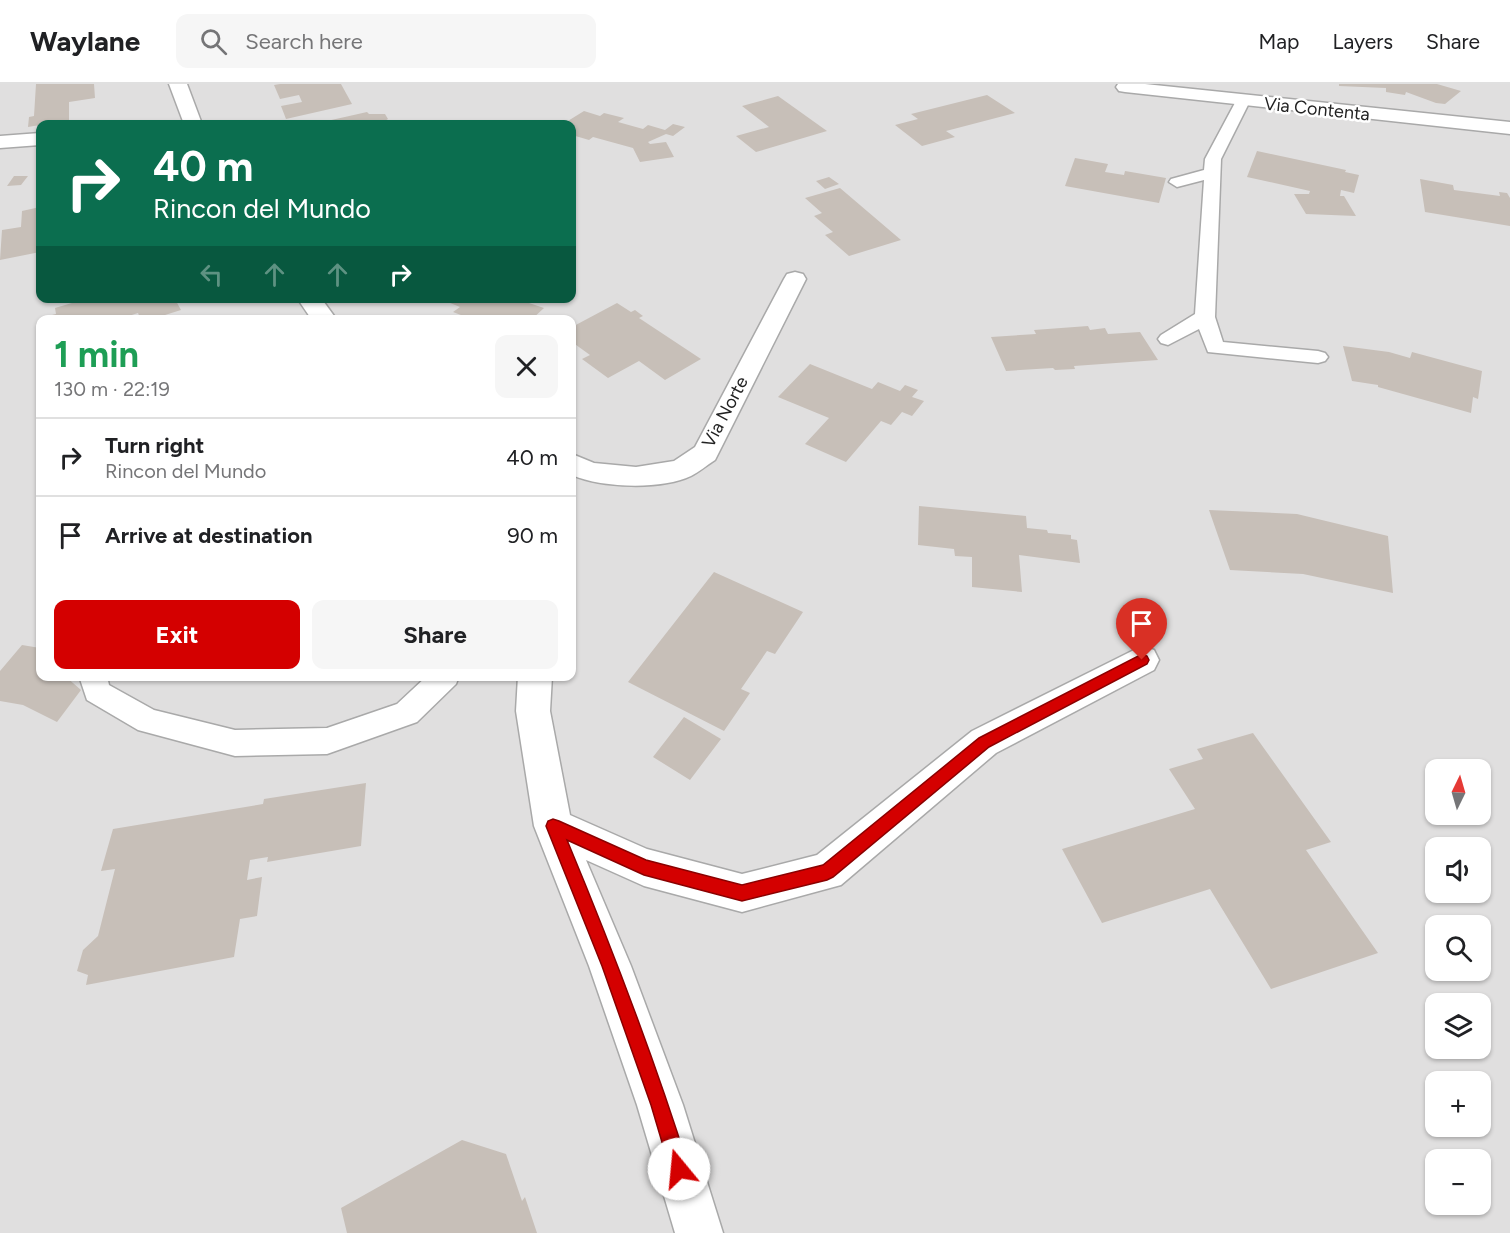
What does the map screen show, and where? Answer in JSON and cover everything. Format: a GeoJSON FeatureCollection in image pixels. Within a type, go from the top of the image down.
{"type":"FeatureCollection","features":[{"type":"Feature","properties":{"kind":"street"},"geometry":{"type":"LineString","coordinates":[[178,84],[192,120]]}},
{"type":"Feature","properties":{"kind":"street","name":"Via Contenta"},"geometry":{"type":"LineString","coordinates":[[1125,87],[1510,128]]}},
{"type":"Feature","properties":{"kind":"street"},"geometry":{"type":"LineString","coordinates":[[0,142],[36,139]]}},
{"type":"Feature","properties":{"kind":"street","name":"Via Norte"},"geometry":{"type":"LineString","coordinates":[[576,466],[590,472],[636,477],[681,469],[705,453],[795,279]]}},
{"type":"Feature","properties":{"kind":"street"},"geometry":{"type":"LineString","coordinates":[[312,303],[321,315]]}},
{"type":"Feature","properties":{"kind":"street"},"geometry":{"type":"LineString","coordinates":[[553,826],[644,867],[742,893],[827,872],[984,742],[1142,660]]}},
{"type":"Feature","properties":{"kind":"street"},"geometry":{"type":"LineString","coordinates":[[535,681],[533,711],[553,826],[630,1020],[660,1105],[699,1233]]}},
{"type":"Feature","properties":{"kind":"lane"},"geometry":{"type":"LineString","coordinates":[[1243,100],[1213,159],[1205,317],[1215,348],[1318,357]]}},
{"type":"Feature","properties":{"kind":"lane"},"geometry":{"type":"LineString","coordinates":[[1177,182],[1213,173]]}},
{"type":"Feature","properties":{"kind":"lane"},"geometry":{"type":"LineString","coordinates":[[1168,339],[1205,317]]}},
{"type":"Feature","properties":{"kind":"lane"},"geometry":{"type":"LineString","coordinates":[[94,681],[97,692],[148,721],[235,743],[327,741],[407,713],[441,681]]}},
{"type":"Feature","properties":{"kind":"shaded area"},"geometry":{"type":"Polygon","coordinates":[[[0,84],[1510,84],[1510,1233],[0,1233],[0,84]]]}},
{"type":"Feature","properties":{"kind":"building"},"geometry":{"type":"Polygon","coordinates":[[[36,84],[94,84],[95,98],[69,102],[69,120],[36,120],[36,126],[28,127],[29,117],[34,116],[36,84]]]}},
{"type":"Feature","properties":{"kind":"building"},"geometry":{"type":"Polygon","coordinates":[[[341,84],[352,104],[286,119],[281,106],[302,102],[299,95],[280,99],[274,85],[341,84]]]}},
{"type":"Feature","properties":{"kind":"building"},"geometry":{"type":"Polygon","coordinates":[[[1339,84],[1437,84],[1461,91],[1445,104],[1406,92],[1405,95],[1386,92],[1386,88],[1339,86],[1339,84]]]}},
{"type":"Feature","properties":{"kind":"building"},"geometry":{"type":"Polygon","coordinates":[[[987,95],[1015,113],[946,131],[955,137],[922,146],[895,125],[918,119],[911,114],[987,95]]]}},
{"type":"Feature","properties":{"kind":"building"},"geometry":{"type":"Polygon","coordinates":[[[778,96],[827,131],[756,152],[736,136],[769,127],[742,106],[778,96]]]}},
{"type":"Feature","properties":{"kind":"building"},"geometry":{"type":"Polygon","coordinates":[[[584,111],[600,116],[604,113],[624,118],[618,122],[643,129],[648,125],[665,130],[673,124],[685,127],[673,136],[666,134],[648,142],[650,144],[666,142],[674,157],[640,162],[633,148],[593,137],[589,140],[576,136],[576,120],[569,120],[584,111]]]}},
{"type":"Feature","properties":{"kind":"building"},"geometry":{"type":"Polygon","coordinates":[[[367,112],[385,114],[388,119],[386,120],[331,120],[367,112]]]}},
{"type":"Feature","properties":{"kind":"building"},"geometry":{"type":"Polygon","coordinates":[[[1257,151],[1346,170],[1345,172],[1359,175],[1354,193],[1341,190],[1340,196],[1344,196],[1356,216],[1306,214],[1294,194],[1309,194],[1310,191],[1247,177],[1257,151]]]}},
{"type":"Feature","properties":{"kind":"building"},"geometry":{"type":"Polygon","coordinates":[[[1075,158],[1108,164],[1105,172],[1124,175],[1125,171],[1166,178],[1159,203],[1065,186],[1075,158]]]}},
{"type":"Feature","properties":{"kind":"building"},"geometry":{"type":"Polygon","coordinates":[[[14,176],[28,176],[21,185],[7,186],[14,176]]]}},
{"type":"Feature","properties":{"kind":"building"},"geometry":{"type":"Polygon","coordinates":[[[829,177],[839,184],[825,189],[816,181],[829,177]]]}},
{"type":"Feature","properties":{"kind":"building"},"geometry":{"type":"Polygon","coordinates":[[[1420,179],[1453,185],[1454,190],[1500,196],[1499,192],[1507,193],[1510,198],[1510,226],[1425,212],[1420,179]]]}},
{"type":"Feature","properties":{"kind":"building"},"geometry":{"type":"Polygon","coordinates":[[[840,188],[901,240],[849,256],[825,235],[833,232],[814,216],[822,213],[805,198],[840,188]]]}},
{"type":"Feature","properties":{"kind":"building"},"geometry":{"type":"Polygon","coordinates":[[[36,208],[36,253],[0,260],[2,230],[21,227],[22,211],[36,208]]]}},
{"type":"Feature","properties":{"kind":"building"},"geometry":{"type":"Polygon","coordinates":[[[72,303],[177,303],[181,310],[165,315],[139,315],[138,313],[132,315],[52,315],[56,314],[55,308],[72,303]]]}},
{"type":"Feature","properties":{"kind":"building"},"geometry":{"type":"Polygon","coordinates":[[[450,303],[529,303],[544,308],[536,315],[461,315],[453,312],[460,307],[450,303]]]}},
{"type":"Feature","properties":{"kind":"building"},"geometry":{"type":"Polygon","coordinates":[[[617,303],[631,312],[635,310],[643,316],[639,318],[701,359],[665,380],[639,361],[608,378],[582,359],[590,355],[576,345],[576,325],[617,303]]]}},
{"type":"Feature","properties":{"kind":"building"},"geometry":{"type":"Polygon","coordinates":[[[1088,326],[1090,330],[1105,328],[1108,334],[1140,332],[1158,360],[1074,366],[1075,369],[1006,371],[991,337],[1036,334],[1034,330],[1088,326]]]}},
{"type":"Feature","properties":{"kind":"building"},"geometry":{"type":"Polygon","coordinates":[[[1343,346],[1389,352],[1410,358],[1412,352],[1482,371],[1478,399],[1473,397],[1471,413],[1378,387],[1378,385],[1352,381],[1343,346]]]}},
{"type":"Feature","properties":{"kind":"building"},"geometry":{"type":"Polygon","coordinates":[[[810,364],[872,389],[878,382],[900,391],[905,385],[918,390],[912,397],[924,401],[912,416],[902,412],[891,425],[881,421],[846,462],[805,444],[829,418],[778,397],[810,364]]]}},
{"type":"Feature","properties":{"kind":"building"},"geometry":{"type":"Polygon","coordinates":[[[919,506],[1026,516],[1027,528],[1071,535],[1071,539],[1077,540],[1080,563],[1019,555],[1022,592],[972,587],[972,557],[955,556],[954,549],[918,545],[919,506]]]}},
{"type":"Feature","properties":{"kind":"building"},"geometry":{"type":"Polygon","coordinates":[[[1209,510],[1297,514],[1388,536],[1393,593],[1303,574],[1230,570],[1209,510]]]}},
{"type":"Feature","properties":{"kind":"building"},"geometry":{"type":"Polygon","coordinates":[[[714,572],[803,612],[775,654],[767,651],[741,689],[750,693],[724,731],[628,682],[714,572]]]}},
{"type":"Feature","properties":{"kind":"building"},"geometry":{"type":"Polygon","coordinates":[[[22,645],[36,647],[36,681],[71,681],[81,690],[57,722],[23,705],[0,701],[0,671],[22,645]]]}},
{"type":"Feature","properties":{"kind":"building"},"geometry":{"type":"Polygon","coordinates":[[[684,717],[721,739],[690,780],[653,757],[684,717]]]}},
{"type":"Feature","properties":{"kind":"building"},"geometry":{"type":"Polygon","coordinates":[[[1253,733],[1331,842],[1306,850],[1378,953],[1271,989],[1210,889],[1102,923],[1062,849],[1195,809],[1169,769],[1203,759],[1197,749],[1253,733]]]}},
{"type":"Feature","properties":{"kind":"building"},"geometry":{"type":"Polygon","coordinates":[[[366,783],[361,846],[267,862],[268,857],[250,860],[247,880],[262,877],[257,916],[240,919],[234,957],[86,985],[88,975],[77,971],[83,950],[98,936],[115,869],[101,871],[113,829],[263,804],[264,799],[366,783]]]}},
{"type":"Feature","properties":{"kind":"building"},"geometry":{"type":"Polygon","coordinates":[[[462,1140],[506,1154],[522,1201],[525,1197],[537,1233],[347,1233],[341,1208],[462,1140]]]}},
{"type":"Feature","properties":{"kind":"route"},"geometry":{"type":"LineString","coordinates":[[679,1169],[660,1105],[610,966],[553,826],[644,867],[742,893],[827,872],[984,742],[1142,660]]}}]}
